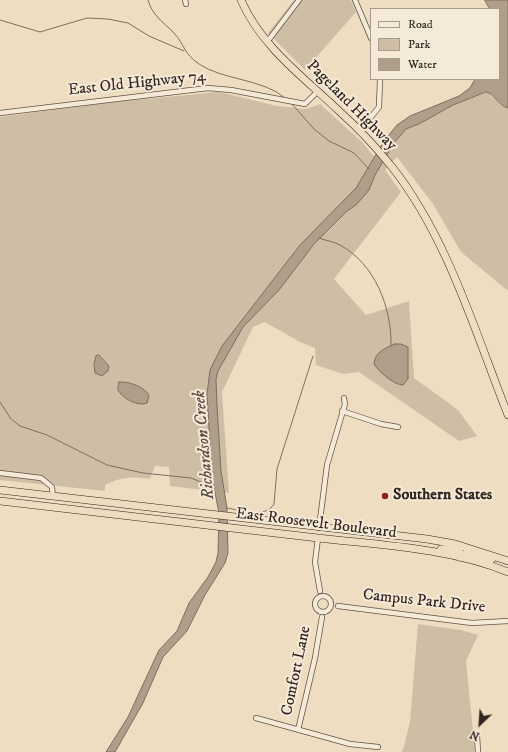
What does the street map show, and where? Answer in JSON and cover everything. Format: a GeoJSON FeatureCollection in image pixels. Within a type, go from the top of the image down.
{"type":"FeatureCollection","features":[{"type":"Feature","properties":{"kind":"highway","name":"Pageland Highway"},"geometry":{"type":"LineString","coordinates":[[241,0],[249,17],[267,42],[369,140],[392,168],[413,198],[442,248],[508,416]]}},
{"type":"Feature","properties":{"kind":"highway","name":"East Roosevelt Boulevard"},"geometry":{"type":"LineString","coordinates":[[0,490],[240,519],[427,539],[462,546],[508,560]]}},
{"type":"Feature","properties":{"kind":"highway"},"geometry":{"type":"LineString","coordinates":[[0,498],[46,502],[53,496]]}},
{"type":"Feature","properties":{"kind":"highway","name":"East Roosevelt Boulevard"},"geometry":{"type":"LineString","coordinates":[[0,501],[417,550],[479,561],[508,572]]}},
{"type":"Feature","properties":{"kind":"highway"},"geometry":{"type":"LineString","coordinates":[[54,507],[56,504],[61,502],[119,507],[130,506]]}},
{"type":"Feature","properties":{"kind":"highway"},"geometry":{"type":"LineString","coordinates":[[262,531],[280,530],[315,533],[319,528]]}},
{"type":"Feature","properties":{"kind":"highway"},"geometry":{"type":"LineString","coordinates":[[318,538],[325,533],[362,536],[384,535]]}},
{"type":"Feature","properties":{"kind":"highway"},"geometry":{"type":"LineString","coordinates":[[417,550],[432,548],[458,551],[462,546]]}},
{"type":"Feature","properties":{"kind":"highway"},"geometry":{"type":"LineString","coordinates":[[459,557],[467,553],[508,564]]}},
{"type":"Feature","properties":{"kind":"street"},"geometry":{"type":"LineString","coordinates":[[267,42],[299,0]]}},
{"type":"Feature","properties":{"kind":"street"},"geometry":{"type":"LineString","coordinates":[[355,0],[370,36]]}},
{"type":"Feature","properties":{"kind":"street"},"geometry":{"type":"LineString","coordinates":[[360,131],[379,108],[380,80]]}},
{"type":"Feature","properties":{"kind":"street","name":"East Old Highway 74"},"geometry":{"type":"LineString","coordinates":[[0,113],[208,88],[231,90],[306,104],[318,91]]}},
{"type":"Feature","properties":{"kind":"street"},"geometry":{"type":"LineString","coordinates":[[319,528],[328,465],[344,398]]}},
{"type":"Feature","properties":{"kind":"street"},"geometry":{"type":"LineString","coordinates":[[342,411],[381,424],[398,427]]}},
{"type":"Feature","properties":{"kind":"street"},"geometry":{"type":"LineString","coordinates":[[0,473],[41,478],[52,487],[53,496]]}},
{"type":"Feature","properties":{"kind":"street"},"geometry":{"type":"LineString","coordinates":[[318,538],[315,562],[321,597],[328,598],[331,605]]}},
{"type":"Feature","properties":{"kind":"street","name":"Comfort Lane"},"geometry":{"type":"LineString","coordinates":[[321,597],[315,605],[318,611],[323,615]]}},
{"type":"Feature","properties":{"kind":"street","name":"Comfort Lane"},"geometry":{"type":"LineString","coordinates":[[298,730],[315,658],[323,615],[331,605]]}},
{"type":"Feature","properties":{"kind":"street","name":"Campus Park Drive"},"geometry":{"type":"LineString","coordinates":[[331,605],[472,623],[508,621]]}},
{"type":"Feature","properties":{"kind":"street"},"geometry":{"type":"LineString","coordinates":[[256,718],[350,744],[378,747]]}},
{"type":"Feature","properties":{"kind":"street"},"geometry":{"type":"LineString","coordinates":[[477,736],[478,752]]}},
{"type":"Feature","properties":{"kind":"green space"},"geometry":{"type":"Polygon","coordinates":[[[294,0],[351,0],[356,12],[305,70],[268,33],[294,0]]]}},
{"type":"Feature","properties":{"kind":"green space"},"geometry":{"type":"Polygon","coordinates":[[[219,92],[277,106],[306,109],[320,104],[362,142],[381,165],[394,143],[406,129],[419,124],[453,105],[488,92],[500,105],[508,108],[508,291],[461,252],[433,204],[397,157],[385,170],[401,192],[334,279],[366,315],[409,301],[414,378],[458,410],[477,436],[459,441],[359,372],[343,374],[316,365],[315,348],[300,342],[265,322],[253,327],[222,392],[229,493],[170,486],[169,467],[155,466],[150,479],[132,477],[121,479],[105,485],[105,491],[0,480],[0,117],[103,103],[219,92]]]}},
{"type":"Feature","properties":{"kind":"green space"},"geometry":{"type":"Polygon","coordinates":[[[418,624],[461,630],[478,635],[466,661],[475,752],[401,752],[403,750],[410,722],[418,624]]]}},
{"type":"Feature","properties":{"kind":"water"},"geometry":{"type":"Polygon","coordinates":[[[485,0],[508,0],[508,108],[501,104],[491,94],[486,92],[453,105],[419,124],[406,129],[394,143],[375,175],[369,190],[357,204],[346,212],[314,244],[279,290],[243,327],[218,371],[216,379],[217,406],[221,471],[227,508],[228,553],[225,563],[205,595],[187,631],[163,657],[143,703],[115,752],[106,752],[128,717],[159,650],[177,631],[189,603],[208,577],[216,562],[218,553],[219,513],[212,478],[207,394],[210,370],[222,346],[300,245],[356,188],[384,141],[397,125],[410,116],[459,96],[470,88],[474,80],[500,80],[500,8],[489,8],[485,0]]]}},
{"type":"Feature","properties":{"kind":"water"},"geometry":{"type":"Polygon","coordinates":[[[395,344],[401,344],[408,347],[408,379],[403,385],[395,383],[387,378],[374,364],[378,353],[395,344]]]}},
{"type":"Feature","properties":{"kind":"water"},"geometry":{"type":"Polygon","coordinates":[[[99,355],[109,366],[108,371],[102,376],[95,373],[94,364],[96,356],[99,355]]]}},
{"type":"Feature","properties":{"kind":"water"},"geometry":{"type":"Polygon","coordinates":[[[119,382],[141,387],[149,396],[147,403],[135,403],[123,396],[118,390],[119,382]]]}},
{"type":"Feature","properties":{"kind":"waterway"},"geometry":{"type":"LineString","coordinates":[[148,0],[155,14],[178,37],[187,53],[199,64],[219,73],[266,87],[285,98]]}},
{"type":"Feature","properties":{"kind":"waterway"},"geometry":{"type":"LineString","coordinates":[[0,20],[40,32],[87,18],[108,19],[128,23],[149,36],[184,51]]}},
{"type":"Feature","properties":{"kind":"waterway"},"geometry":{"type":"LineString","coordinates":[[292,104],[314,129],[329,141],[354,153],[369,169]]}},
{"type":"Feature","properties":{"kind":"waterway"},"geometry":{"type":"LineString","coordinates":[[319,238],[340,245],[352,253],[363,263],[372,275],[385,302],[391,332],[391,346]]}},
{"type":"Feature","properties":{"kind":"waterway"},"geometry":{"type":"LineString","coordinates":[[227,508],[246,512],[259,512],[270,509],[274,504],[277,469],[313,356]]}},
{"type":"Feature","properties":{"kind":"waterway","name":"Richardson Creek"},"geometry":{"type":"LineString","coordinates":[[0,402],[11,419],[20,426],[47,435],[107,465],[143,473],[191,478],[213,487]]}},
{"type":"Feature","properties":{"kind":"place","name":"Southern States"},"geometry":{"type":"Point","coordinates":[385,496]}}]}
